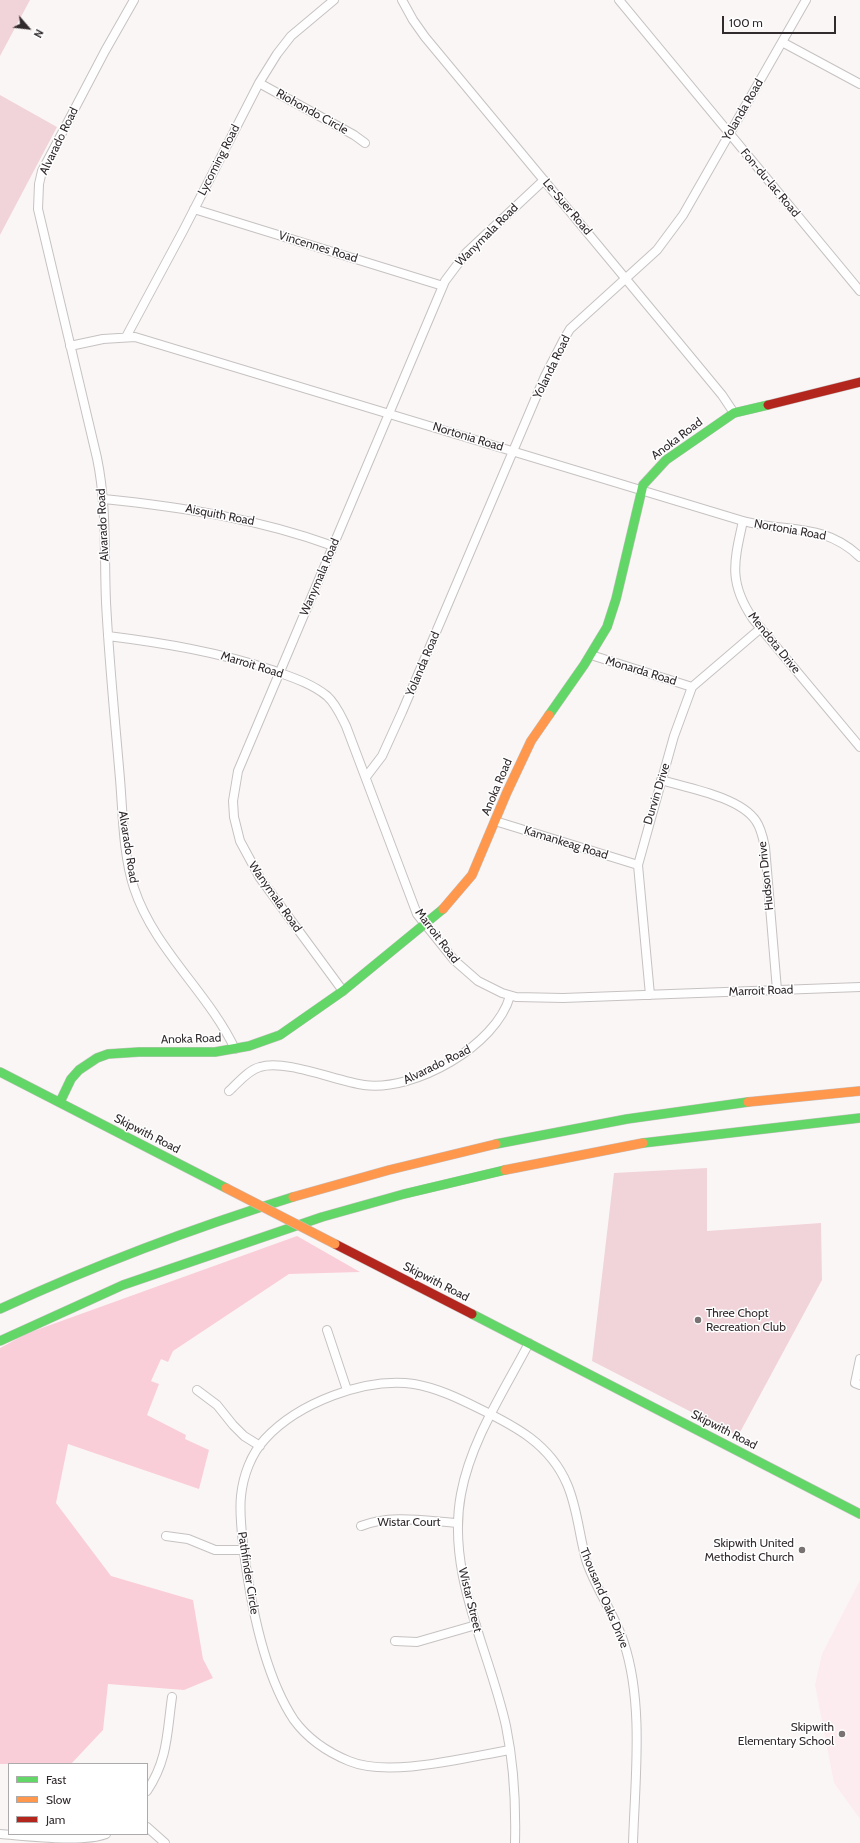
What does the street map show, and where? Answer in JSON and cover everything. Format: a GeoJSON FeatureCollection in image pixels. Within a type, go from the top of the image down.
{"type":"FeatureCollection","features":[{"type":"Feature","properties":{"kind":"main road","name":"Anoka Road"},"geometry":{"type":"LineString","coordinates":[[60,1102],[71,1079],[79,1070],[97,1058],[108,1054],[139,1052],[215,1052],[249,1046],[280,1035],[343,991],[427,924],[454,899],[477,865],[515,773],[532,741],[607,627],[614,606],[641,490],[650,476],[666,460],[734,413],[860,382]]}},
{"type":"Feature","properties":{"kind":"main road","name":"Skipwith Road"},"geometry":{"type":"LineString","coordinates":[[0,1072],[860,1514]]}},
{"type":"Feature","properties":{"kind":"main road"},"geometry":{"type":"LineString","coordinates":[[0,1309],[83,1273],[174,1237],[314,1191],[397,1167],[523,1137],[654,1113],[820,1093],[860,1090]]}},
{"type":"Feature","properties":{"kind":"main road"},"geometry":{"type":"LineString","coordinates":[[0,1341],[123,1286],[322,1217],[411,1192],[528,1164],[659,1140],[860,1118]]}},
{"type":"Feature","properties":{"kind":"street","name":"Alvarado Road"},"geometry":{"type":"LineString","coordinates":[[134,0],[50,154],[38,184],[38,209],[97,458],[104,499],[108,636],[123,820],[128,862],[134,887],[148,919],[168,952],[228,1033],[235,1049]]}},
{"type":"Feature","properties":{"kind":"street","name":"Lycoming Road"},"geometry":{"type":"LineString","coordinates":[[126,337],[194,209],[258,83],[291,36],[334,0]]}},
{"type":"Feature","properties":{"kind":"street","name":"Le-Suer Road"},"geometry":{"type":"LineString","coordinates":[[402,0],[413,20],[425,37],[626,278],[722,395],[734,413]]}},
{"type":"Feature","properties":{"kind":"street","name":"Fon-du-lac Road"},"geometry":{"type":"LineString","coordinates":[[619,0],[860,291]]}},
{"type":"Feature","properties":{"kind":"street","name":"Yolanda Road"},"geometry":{"type":"LineString","coordinates":[[366,777],[382,756],[400,718],[545,376],[564,339],[580,319],[644,263],[669,235],[730,134],[806,0]]}},
{"type":"Feature","properties":{"kind":"street"},"geometry":{"type":"LineString","coordinates":[[782,42],[860,84]]}},
{"type":"Feature","properties":{"kind":"street","name":"Riohondo Circle"},"geometry":{"type":"LineString","coordinates":[[258,83],[348,132],[365,143]]}},
{"type":"Feature","properties":{"kind":"street","name":"Wanymala Road"},"geometry":{"type":"LineString","coordinates":[[343,991],[260,878],[240,841],[234,817],[233,801],[238,771],[390,414],[442,286],[466,253],[544,180]]}},
{"type":"Feature","properties":{"kind":"street","name":"Vincennes Road"},"geometry":{"type":"LineString","coordinates":[[194,209],[442,286]]}},
{"type":"Feature","properties":{"kind":"street","name":"Nortonia Road"},"geometry":{"type":"LineString","coordinates":[[70,346],[103,339],[135,337],[743,521],[766,527],[820,533],[842,542],[860,558]]}},
{"type":"Feature","properties":{"kind":"street","name":"Aisquith Road"},"geometry":{"type":"LineString","coordinates":[[104,499],[159,504],[223,514],[268,525],[333,546]]}},
{"type":"Feature","properties":{"kind":"street","name":"Mendota Drive"},"geometry":{"type":"LineString","coordinates":[[743,521],[736,558],[736,581],[741,598],[761,628],[860,747]]}},
{"type":"Feature","properties":{"kind":"street","name":"Durvin Drive"},"geometry":{"type":"LineString","coordinates":[[650,995],[638,865],[674,736],[692,687],[697,680],[761,628]]}},
{"type":"Feature","properties":{"kind":"street","name":"Marroit Road"},"geometry":{"type":"LineString","coordinates":[[108,636],[175,645],[211,652],[279,673],[307,684],[330,699],[346,726],[417,914],[427,924],[464,970],[478,981],[510,996],[535,999],[860,987]]}},
{"type":"Feature","properties":{"kind":"street","name":"Monarda Road"},"geometry":{"type":"LineString","coordinates":[[590,655],[692,687]]}},
{"type":"Feature","properties":{"kind":"street","name":"Hudson Drive"},"geometry":{"type":"LineString","coordinates":[[661,780],[737,804],[751,814],[759,825],[765,847],[777,990]]}},
{"type":"Feature","properties":{"kind":"street","name":"Kamankeag Road"},"geometry":{"type":"LineString","coordinates":[[495,821],[638,865]]}},
{"type":"Feature","properties":{"kind":"street","name":"Alvarado Road"},"geometry":{"type":"LineString","coordinates":[[229,1092],[253,1070],[272,1065],[363,1085],[386,1086],[399,1084],[429,1072],[461,1056],[475,1046],[501,1016],[510,996]]}},
{"type":"Feature","properties":{"kind":"street"},"geometry":{"type":"LineString","coordinates":[[327,1330],[347,1390]]}},
{"type":"Feature","properties":{"kind":"street","name":"Wistar Street"},"geometry":{"type":"LineString","coordinates":[[515,1843],[515,1789],[510,1750],[501,1709],[462,1574],[458,1539],[458,1523],[466,1474],[478,1441],[529,1343]]}},
{"type":"Feature","properties":{"kind":"street"},"geometry":{"type":"LineString","coordinates":[[857,1384],[860,1359]]}},
{"type":"Feature","properties":{"kind":"street","name":"Pathfinder Circle"},"geometry":{"type":"LineString","coordinates":[[492,1415],[444,1392],[419,1385],[388,1383],[347,1390],[286,1420],[260,1446],[247,1471],[242,1488],[240,1509],[251,1606],[262,1644],[280,1692],[297,1724],[319,1745],[350,1762],[382,1768],[424,1764],[510,1750]]}},
{"type":"Feature","properties":{"kind":"street"},"geometry":{"type":"LineString","coordinates":[[197,1390],[217,1405],[232,1425],[244,1436],[260,1446]]}},
{"type":"Feature","properties":{"kind":"street","name":"Thousand Oaks Drive"},"geometry":{"type":"LineString","coordinates":[[492,1415],[524,1432],[541,1445],[559,1468],[571,1493],[579,1534],[588,1564],[624,1640],[634,1682],[636,1707],[633,1843]]}},
{"type":"Feature","properties":{"kind":"street","name":"Wistar Court"},"geometry":{"type":"LineString","coordinates":[[361,1526],[374,1521],[389,1519],[458,1523]]}},
{"type":"Feature","properties":{"kind":"street"},"geometry":{"type":"LineString","coordinates":[[166,1536],[188,1539],[215,1550],[244,1550]]}},
{"type":"Feature","properties":{"kind":"street"},"geometry":{"type":"LineString","coordinates":[[395,1641],[417,1642],[476,1625]]}},
{"type":"Feature","properties":{"kind":"street"},"geometry":{"type":"LineString","coordinates":[[148,1789],[160,1768],[164,1756],[172,1697]]}},
{"type":"Feature","properties":{"kind":"street"},"geometry":{"type":"LineString","coordinates":[[148,1828],[165,1843]]}},
{"type":"Feature","properties":{"kind":"street"},"geometry":{"type":"LineString","coordinates":[[12,1835],[81,1841],[96,1839],[104,1835]]}},
{"type":"Feature","properties":{"kind":"shaded area"},"geometry":{"type":"Polygon","coordinates":[[[0,0],[30,0],[0,56],[0,0]]]}},
{"type":"Feature","properties":{"kind":"shaded area"},"geometry":{"type":"Polygon","coordinates":[[[0,95],[57,127],[0,235],[0,95]]]}},
{"type":"Feature","properties":{"kind":"shaded area","name":"Three Chopt Recreation Club"},"geometry":{"type":"Polygon","coordinates":[[[707,1168],[707,1231],[821,1223],[822,1280],[738,1436],[592,1361],[614,1173],[707,1168]]]}},
{"type":"Feature","properties":{"kind":"shaded area"},"geometry":{"type":"Polygon","coordinates":[[[297,1236],[360,1272],[289,1274],[173,1351],[168,1362],[161,1359],[151,1381],[159,1384],[147,1415],[186,1435],[185,1439],[209,1450],[199,1489],[68,1444],[56,1503],[111,1576],[193,1600],[203,1659],[213,1678],[184,1690],[108,1684],[103,1730],[72,1763],[0,1764],[0,1348],[28,1333],[297,1236]]]}},
{"type":"Feature","properties":{"kind":"shaded area","name":"Skipwith Elementary School"},"geometry":{"type":"Polygon","coordinates":[[[860,1580],[860,1819],[834,1783],[815,1685],[822,1654],[860,1580]]]}},
{"type":"Feature","properties":{"kind":"traffic: fast"},"geometry":{"type":"LineString","coordinates":[[549,715],[584,665],[607,627],[616,599],[643,485],[666,460],[734,413],[768,405]]}},
{"type":"Feature","properties":{"kind":"traffic: fast"},"geometry":{"type":"LineString","coordinates":[[60,1102],[71,1079],[79,1070],[97,1058],[108,1054],[139,1052],[215,1052],[249,1046],[280,1035],[343,991],[443,909]]}},
{"type":"Feature","properties":{"kind":"traffic: fast"},"geometry":{"type":"LineString","coordinates":[[0,1072],[226,1188]]}},
{"type":"Feature","properties":{"kind":"traffic: fast"},"geometry":{"type":"LineString","coordinates":[[496,1144],[627,1119],[748,1102]]}},
{"type":"Feature","properties":{"kind":"traffic: fast"},"geometry":{"type":"LineString","coordinates":[[643,1143],[860,1118]]}},
{"type":"Feature","properties":{"kind":"traffic: fast"},"geometry":{"type":"LineString","coordinates":[[0,1341],[123,1285],[322,1217],[404,1194],[505,1170]]}},
{"type":"Feature","properties":{"kind":"traffic: fast"},"geometry":{"type":"LineString","coordinates":[[0,1309],[108,1262],[181,1234],[293,1197]]}},
{"type":"Feature","properties":{"kind":"traffic: fast"},"geometry":{"type":"LineString","coordinates":[[472,1314],[860,1514]]}},
{"type":"Feature","properties":{"kind":"traffic: slow"},"geometry":{"type":"LineString","coordinates":[[443,909],[472,875],[507,792],[531,741],[549,715]]}},
{"type":"Feature","properties":{"kind":"traffic: slow"},"geometry":{"type":"LineString","coordinates":[[748,1102],[860,1091]]}},
{"type":"Feature","properties":{"kind":"traffic: slow"},"geometry":{"type":"LineString","coordinates":[[505,1170],[643,1143]]}},
{"type":"Feature","properties":{"kind":"traffic: slow"},"geometry":{"type":"LineString","coordinates":[[293,1197],[389,1170],[496,1144]]}},
{"type":"Feature","properties":{"kind":"traffic: slow"},"geometry":{"type":"LineString","coordinates":[[226,1188],[335,1244]]}},
{"type":"Feature","properties":{"kind":"traffic: jam"},"geometry":{"type":"LineString","coordinates":[[768,405],[860,382]]}},
{"type":"Feature","properties":{"kind":"traffic: jam"},"geometry":{"type":"LineString","coordinates":[[335,1244],[472,1314]]}},
{"type":"Feature","properties":{"kind":"place","name":"Three Chopt Recreation Club"},"geometry":{"type":"Point","coordinates":[698,1320]}},
{"type":"Feature","properties":{"kind":"place","name":"Skipwith United Methodist Church"},"geometry":{"type":"Point","coordinates":[802,1550]}},
{"type":"Feature","properties":{"kind":"place","name":"Skipwith Elementary School"},"geometry":{"type":"Point","coordinates":[842,1734]}}]}
